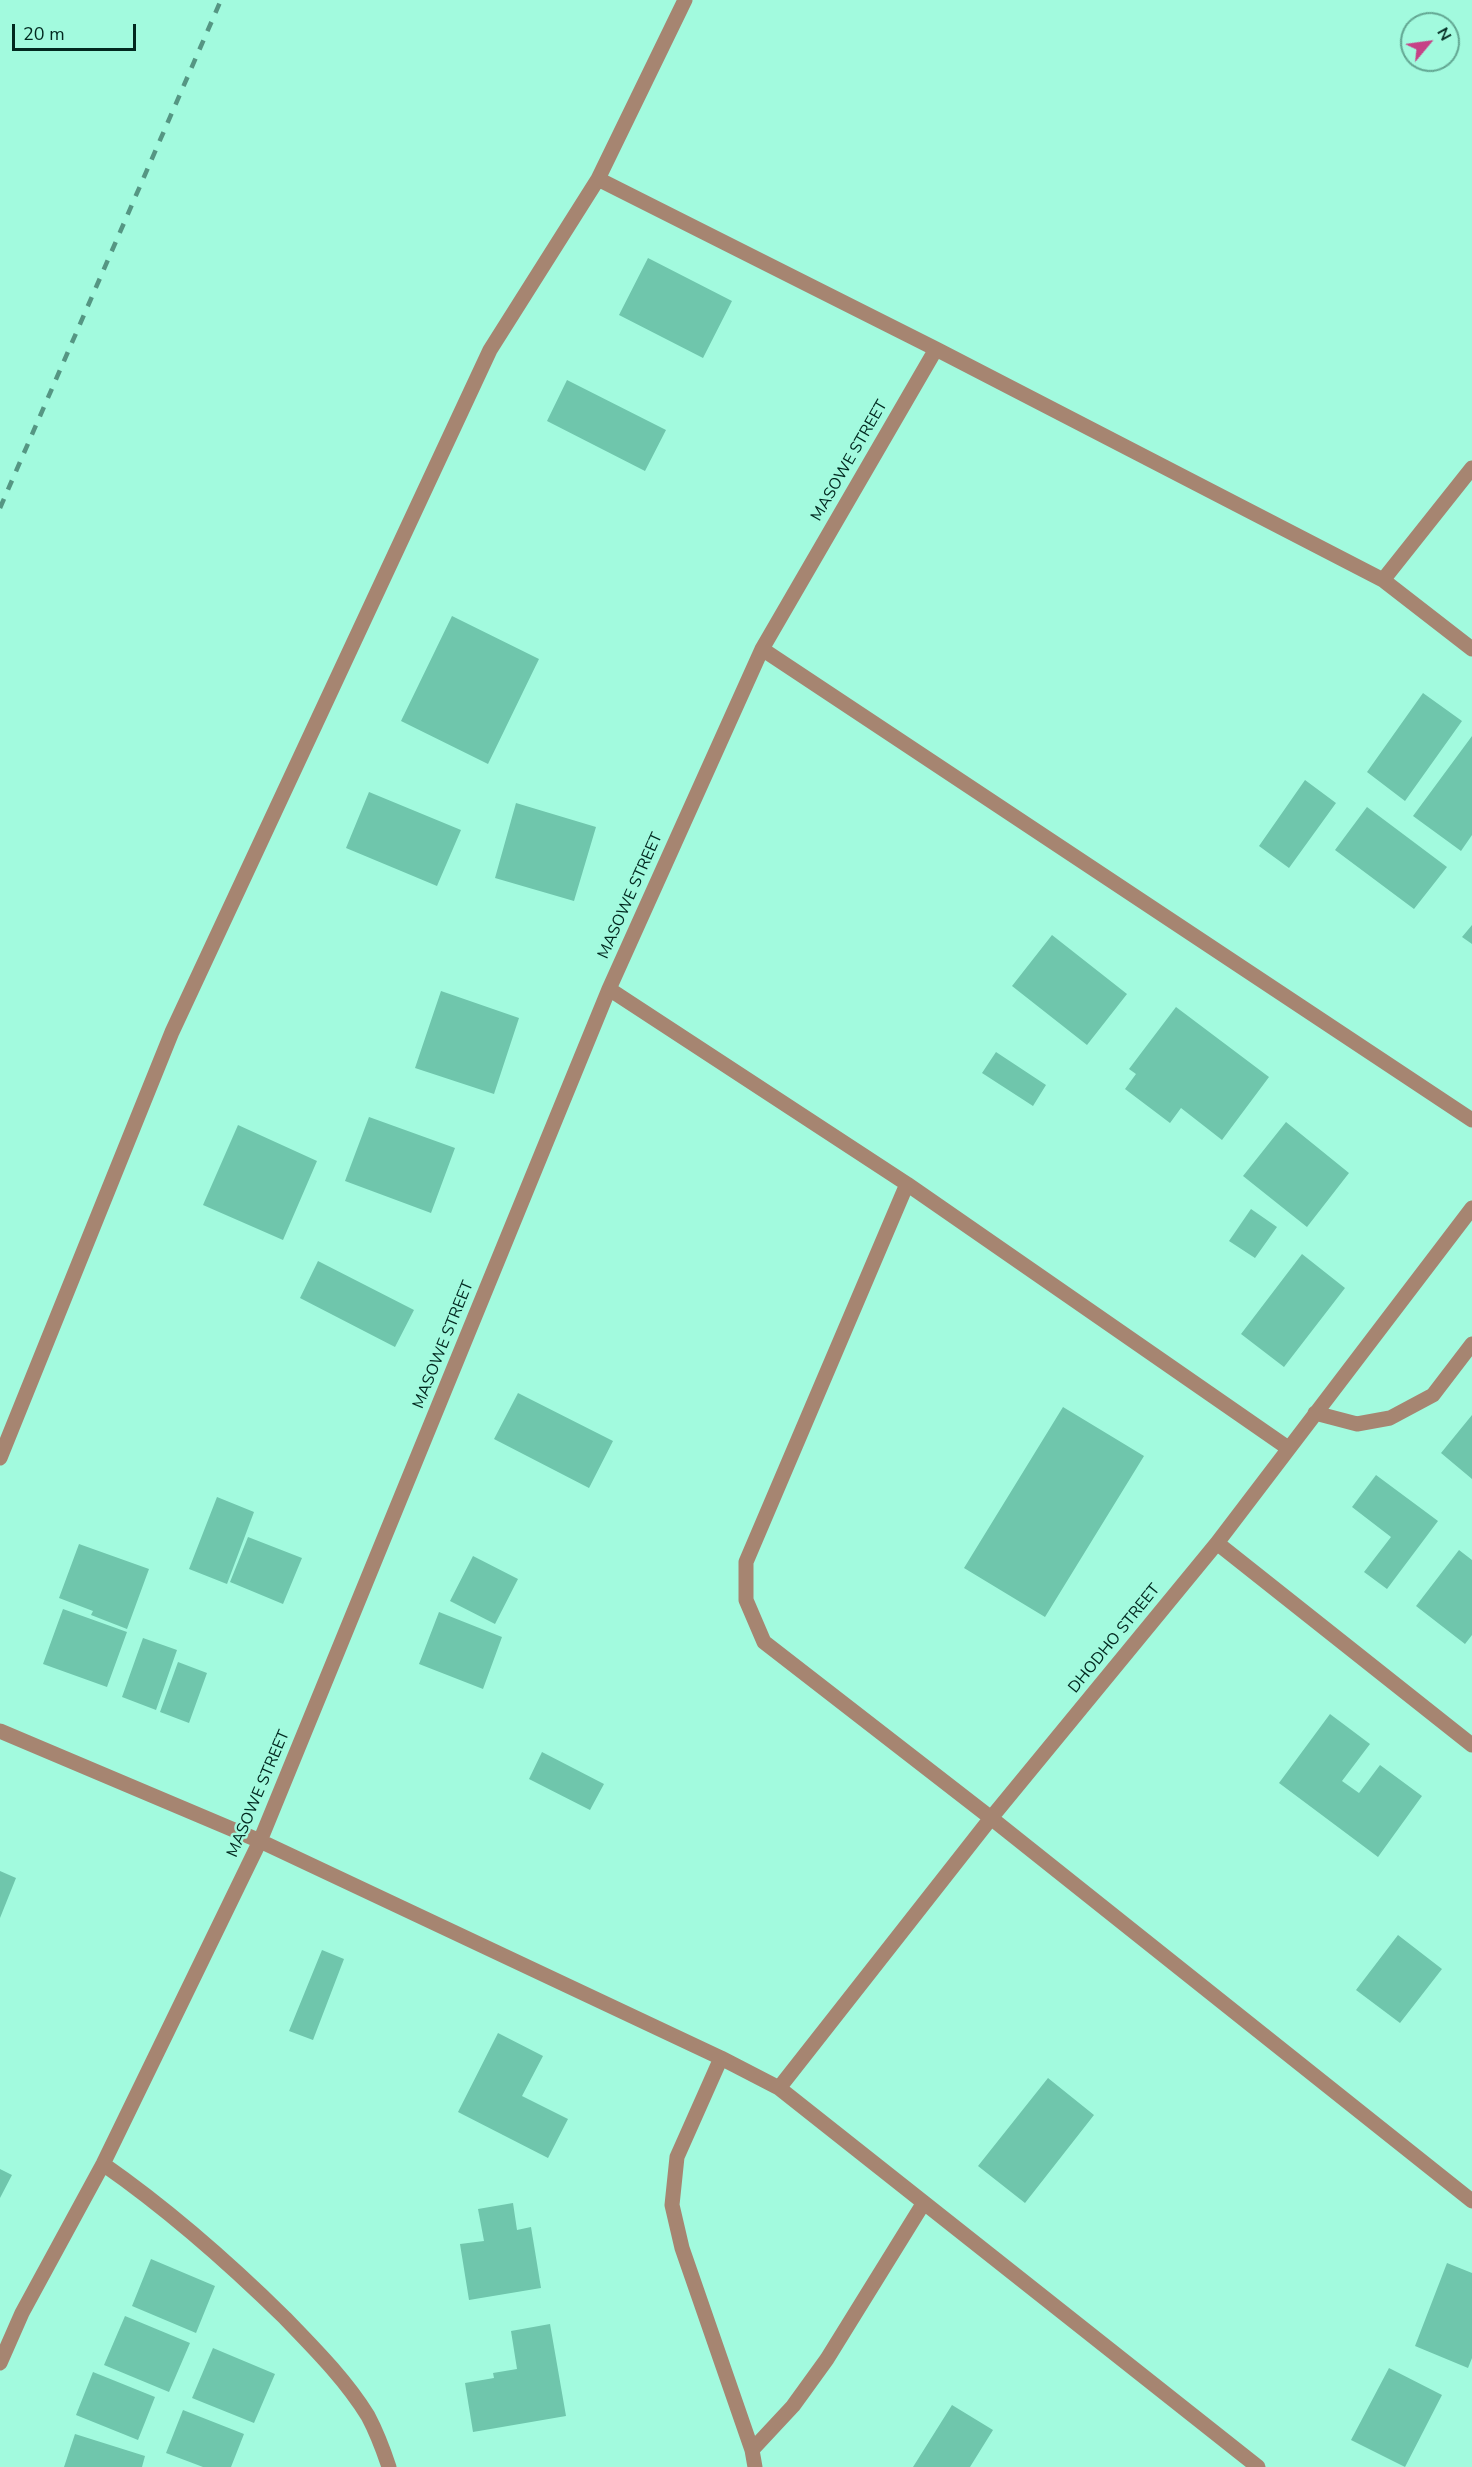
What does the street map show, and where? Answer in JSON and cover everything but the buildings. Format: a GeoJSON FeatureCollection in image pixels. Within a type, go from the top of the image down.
{"type":"FeatureCollection","features":[{"type":"Feature","properties":{"kind":"street"},"geometry":{"type":"LineString","coordinates":[[0,1458],[172,1032],[489,350],[598,179],[685,0]]}},
{"type":"Feature","properties":{"kind":"street"},"geometry":{"type":"LineString","coordinates":[[598,179],[936,349],[1383,580],[1472,649]]}},
{"type":"Feature","properties":{"kind":"street","name":"MASOWE STREET"},"geometry":{"type":"LineString","coordinates":[[0,2363],[22,2313],[103,2164],[260,1840],[609,989],[762,649],[936,349]]}},
{"type":"Feature","properties":{"kind":"street"},"geometry":{"type":"LineString","coordinates":[[1383,580],[1472,468]]}},
{"type":"Feature","properties":{"kind":"street"},"geometry":{"type":"LineString","coordinates":[[762,649],[1472,1120]]}},
{"type":"Feature","properties":{"kind":"street"},"geometry":{"type":"LineString","coordinates":[[609,989],[907,1184],[1288,1448]]}},
{"type":"Feature","properties":{"kind":"street"},"geometry":{"type":"LineString","coordinates":[[907,1184],[746,1562],[747,1600],[764,1642],[991,1818],[1472,2201]]}},
{"type":"Feature","properties":{"kind":"street","name":"DHODHO STREET"},"geometry":{"type":"LineString","coordinates":[[779,2088],[991,1818],[1217,1543],[1472,1208]]}},
{"type":"Feature","properties":{"kind":"street"},"geometry":{"type":"LineString","coordinates":[[1315,1413],[1357,1424],[1390,1418],[1433,1395],[1472,1344]]}},
{"type":"Feature","properties":{"kind":"street"},"geometry":{"type":"LineString","coordinates":[[1217,1543],[1472,1745]]}},
{"type":"Feature","properties":{"kind":"street"},"geometry":{"type":"LineString","coordinates":[[0,1731],[260,1840],[721,2058],[779,2088],[922,2204],[1258,2467]]}},
{"type":"Feature","properties":{"kind":"street"},"geometry":{"type":"LineString","coordinates":[[721,2058],[677,2157],[672,2205],[682,2248],[752,2450],[754,2467]]}},
{"type":"Feature","properties":{"kind":"street"},"geometry":{"type":"LineString","coordinates":[[103,2164],[153,2199],[232,2267],[298,2332],[337,2374],[367,2415],[381,2441],[389,2467]]}},
{"type":"Feature","properties":{"kind":"street"},"geometry":{"type":"LineString","coordinates":[[752,2450],[793,2406],[827,2359],[922,2204]]}},
{"type":"Feature","properties":{"kind":"railway"},"geometry":{"type":"LineString","coordinates":[[0,508],[221,0]]}}]}
